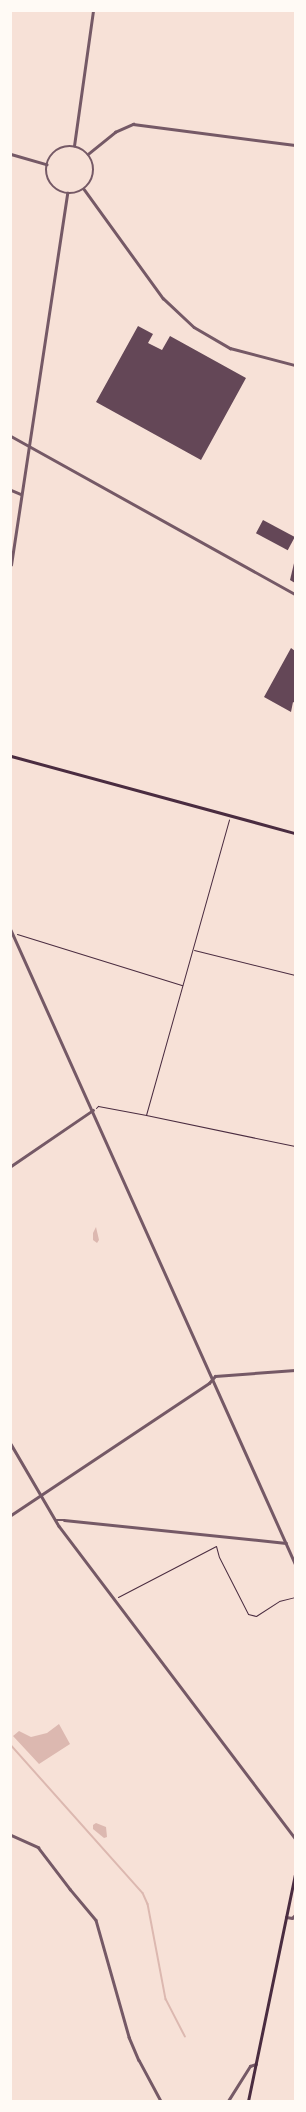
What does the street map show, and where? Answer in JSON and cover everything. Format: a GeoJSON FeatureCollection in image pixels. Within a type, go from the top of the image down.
{"type":"FeatureCollection","features":[{"type":"Feature","properties":{"kind":"main road"},"geometry":{"type":"LineString","coordinates":[[11,756],[295,834]]}},
{"type":"Feature","properties":{"kind":"main road"},"geometry":{"type":"LineString","coordinates":[[248,2101],[295,1874]]}},
{"type":"Feature","properties":{"kind":"street"},"geometry":{"type":"LineString","coordinates":[[74,146],[94,11]]}},
{"type":"Feature","properties":{"kind":"street"},"geometry":{"type":"LineString","coordinates":[[88,154],[115,132],[134,124],[295,145]]}},
{"type":"Feature","properties":{"kind":"street"},"geometry":{"type":"LineString","coordinates":[[74,146],[88,154],[92,161],[93,176],[84,189],[73,193],[67,193],[53,186],[46,172],[49,158],[60,148],[74,146]]}},
{"type":"Feature","properties":{"kind":"street"},"geometry":{"type":"LineString","coordinates":[[11,154],[47,164]]}},
{"type":"Feature","properties":{"kind":"street"},"geometry":{"type":"LineString","coordinates":[[84,189],[162,298],[194,327],[230,348],[295,365]]}},
{"type":"Feature","properties":{"kind":"street"},"geometry":{"type":"LineString","coordinates":[[11,565],[67,193]]}},
{"type":"Feature","properties":{"kind":"street"},"geometry":{"type":"LineString","coordinates":[[11,436],[295,594]]}},
{"type":"Feature","properties":{"kind":"street"},"geometry":{"type":"LineString","coordinates":[[11,490],[21,494]]}},
{"type":"Feature","properties":{"kind":"street"},"geometry":{"type":"LineString","coordinates":[[12,931],[295,1563]]}},
{"type":"Feature","properties":{"kind":"street"},"geometry":{"type":"LineString","coordinates":[[11,1166],[92,1110]]}},
{"type":"Feature","properties":{"kind":"street"},"geometry":{"type":"LineString","coordinates":[[11,1515],[213,1379],[215,1376],[295,1370]]}},
{"type":"Feature","properties":{"kind":"street"},"geometry":{"type":"LineString","coordinates":[[11,1444],[54,1520],[295,1838]]}},
{"type":"Feature","properties":{"kind":"street"},"geometry":{"type":"LineString","coordinates":[[54,1520],[286,1543]]}},
{"type":"Feature","properties":{"kind":"street"},"geometry":{"type":"LineString","coordinates":[[11,1835],[38,1847],[96,1920],[100,1929],[129,2037],[139,2060],[161,2101]]}},
{"type":"Feature","properties":{"kind":"street"},"geometry":{"type":"LineString","coordinates":[[286,1917],[292,1918],[295,1916]]}},
{"type":"Feature","properties":{"kind":"street"},"geometry":{"type":"LineString","coordinates":[[228,2101],[250,2066],[256,2064]]}},
{"type":"Feature","properties":{"kind":"path"},"geometry":{"type":"LineString","coordinates":[[146,1115],[230,816]]}},
{"type":"Feature","properties":{"kind":"path"},"geometry":{"type":"LineString","coordinates":[[12,931],[183,985]]}},
{"type":"Feature","properties":{"kind":"path"},"geometry":{"type":"LineString","coordinates":[[193,950],[295,975]]}},
{"type":"Feature","properties":{"kind":"path"},"geometry":{"type":"LineString","coordinates":[[92,1110],[98,1106],[295,1146]]}},
{"type":"Feature","properties":{"kind":"path"},"geometry":{"type":"LineString","coordinates":[[114,1599],[216,1546],[219,1557],[248,1614],[256,1616],[279,1601],[295,1596]]}},
{"type":"Feature","properties":{"kind":"shaded area"},"geometry":{"type":"Polygon","coordinates":[[[96,1227],[99,1240],[97,1243],[93,1240],[93,1233],[96,1227]]]}},
{"type":"Feature","properties":{"kind":"shaded area"},"geometry":{"type":"Polygon","coordinates":[[[59,1724],[70,1744],[39,1764],[13,1736],[19,1731],[31,1737],[47,1733],[59,1724]]]}},
{"type":"Feature","properties":{"kind":"shaded area"},"geometry":{"type":"Polygon","coordinates":[[[96,1823],[106,1827],[107,1837],[104,1838],[93,1829],[93,1825],[96,1823]]]}},
{"type":"Feature","properties":{"kind":"building"},"geometry":{"type":"Polygon","coordinates":[[[138,326],[153,334],[148,343],[162,350],[170,336],[246,378],[201,460],[96,402],[138,326]]]}},
{"type":"Feature","properties":{"kind":"building"},"geometry":{"type":"Polygon","coordinates":[[[263,520],[295,537],[288,550],[256,533],[263,520]]]}},
{"type":"Feature","properties":{"kind":"building"},"geometry":{"type":"Polygon","coordinates":[[[295,559],[295,583],[290,580],[295,559]]]}},
{"type":"Feature","properties":{"kind":"building"},"geometry":{"type":"Polygon","coordinates":[[[291,648],[295,651],[295,703],[293,702],[291,712],[264,697],[291,648]]]}},
{"type":"Feature","properties":{"kind":"waterway"},"geometry":{"type":"LineString","coordinates":[[11,1745],[143,1893],[148,1904],[166,1999],[185,2036]]}}]}
